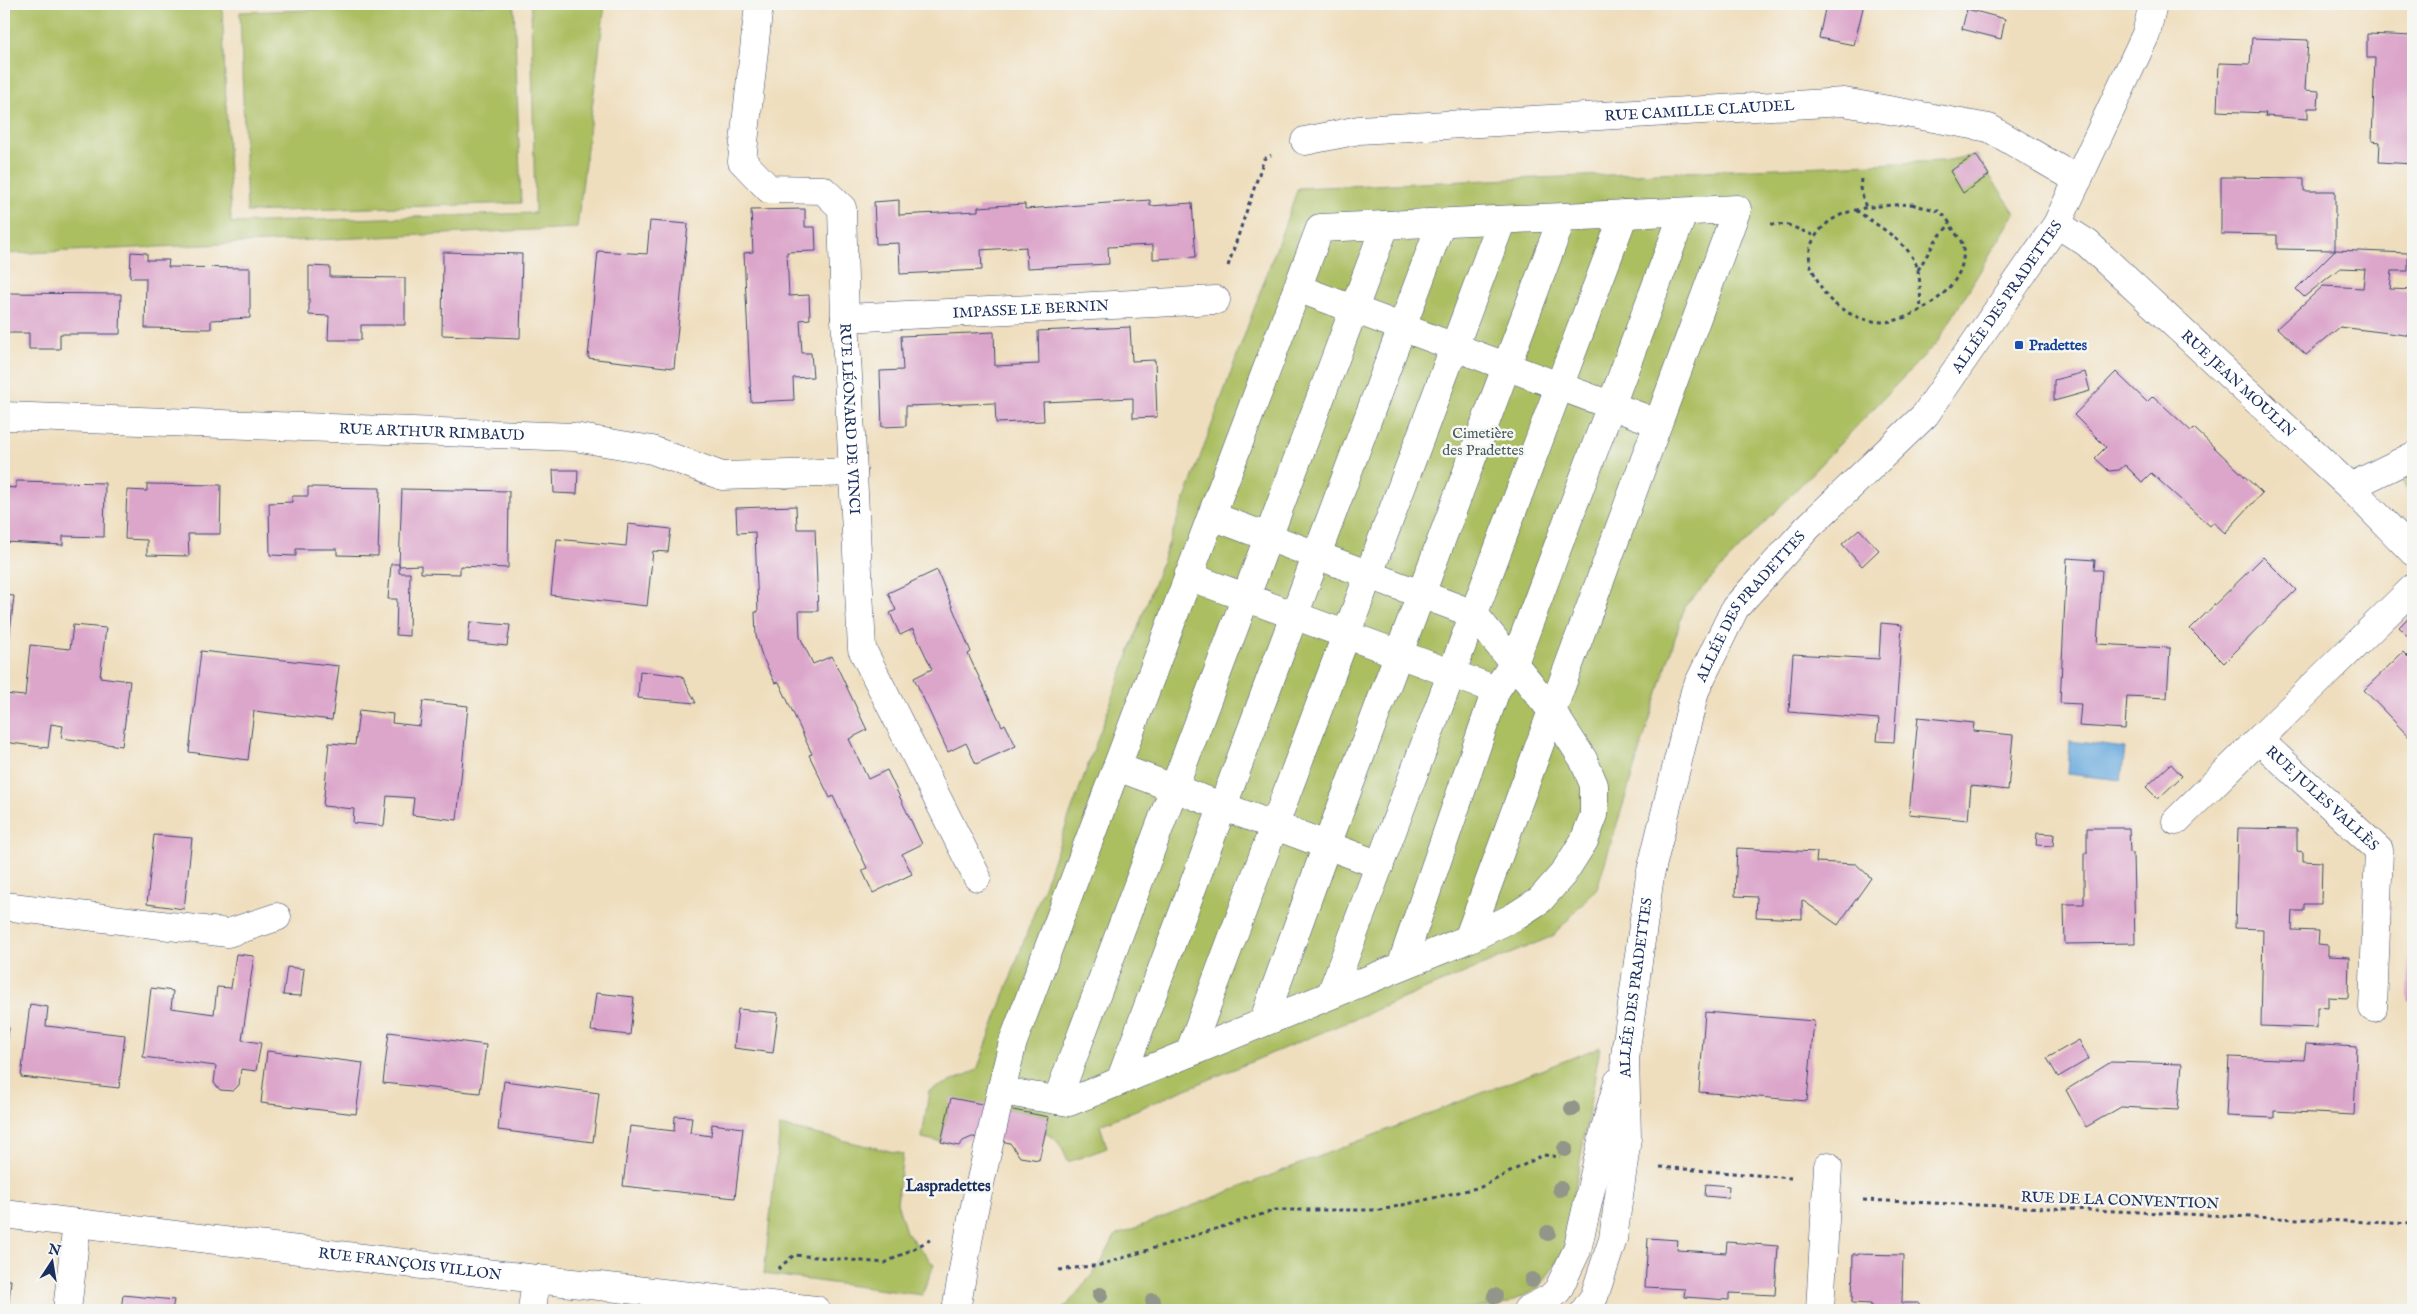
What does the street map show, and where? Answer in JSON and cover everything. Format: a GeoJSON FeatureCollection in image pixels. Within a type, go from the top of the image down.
{"type":"FeatureCollection","features":[{"type":"Feature","properties":{"kind":"street","name":"RUE LÉONARD DE VINCI"},"geometry":{"type":"LineString","coordinates":[[759,4],[742,161],[769,189],[823,190],[842,208],[845,318],[862,648],[977,877]]}},
{"type":"Feature","properties":{"kind":"street","name":"ALLÉE DES PRADETTES"},"geometry":{"type":"LineString","coordinates":[[1585,1310],[1594,1297],[1613,1239],[1628,1138],[1625,1056],[1650,876],[1695,691],[1735,608],[1807,528],[1925,416],[2057,224],[2146,34],[2153,4]]}},
{"type":"Feature","properties":{"kind":"street","name":"RUE CAMILLE CLAUDEL"},"geometry":{"type":"LineString","coordinates":[[1306,141],[1359,130],[1844,102],[1989,128],[2078,180]]}},
{"type":"Feature","properties":{"kind":"street"},"geometry":{"type":"LineString","coordinates":[[956,1310],[972,1219],[1012,1042],[1320,228],[1624,214],[1683,214],[1737,210],[1468,939]]}},
{"type":"Feature","properties":{"kind":"street"},"geometry":{"type":"LineString","coordinates":[[1331,994],[1624,214]]}},
{"type":"Feature","properties":{"kind":"street"},"geometry":{"type":"LineString","coordinates":[[1400,966],[1496,690],[1514,663],[1683,214]]}},
{"type":"Feature","properties":{"kind":"street"},"geometry":{"type":"LineString","coordinates":[[1263,1022],[1327,845],[1562,218]]}},
{"type":"Feature","properties":{"kind":"street"},"geometry":{"type":"LineString","coordinates":[[1189,1052],[1502,220]]}},
{"type":"Feature","properties":{"kind":"street"},"geometry":{"type":"LineString","coordinates":[[1120,1081],[1441,223]]}},
{"type":"Feature","properties":{"kind":"street","name":"RUE JEAN MOULIN"},"geometry":{"type":"LineString","coordinates":[[2057,224],[2087,243],[2350,487],[2413,552]]}},
{"type":"Feature","properties":{"kind":"street"},"geometry":{"type":"LineString","coordinates":[[1057,1100],[1385,226]]}},
{"type":"Feature","properties":{"kind":"street"},"geometry":{"type":"LineString","coordinates":[[1297,288],[1658,422]]}},
{"type":"Feature","properties":{"kind":"street","name":"IMPASSE LE BERNIN"},"geometry":{"type":"LineString","coordinates":[[845,318],[1216,300]]}},
{"type":"Feature","properties":{"kind":"street","name":"RUE ARTHUR RIMBAUD"},"geometry":{"type":"LineString","coordinates":[[4,416],[574,437],[652,450],[722,476],[853,472]]}},
{"type":"Feature","properties":{"kind":"street"},"geometry":{"type":"LineString","coordinates":[[2350,487],[2413,456]]}},
{"type":"Feature","properties":{"kind":"street"},"geometry":{"type":"LineString","coordinates":[[1002,1091],[1069,1102],[1468,939],[1512,918],[1540,900],[1563,874],[1584,841],[1594,815],[1594,785],[1583,759],[1552,711],[1474,614],[1212,516]]}},
{"type":"Feature","properties":{"kind":"street"},"geometry":{"type":"LineString","coordinates":[[1188,576],[1496,690]]}},
{"type":"Feature","properties":{"kind":"street","name":"RUE JULES VALLÈS"},"geometry":{"type":"LineString","coordinates":[[2176,821],[2413,588]]}},
{"type":"Feature","properties":{"kind":"street","name":"RUE JULES VALLÈS"},"geometry":{"type":"LineString","coordinates":[[2259,740],[2380,850],[2374,1008]]}},
{"type":"Feature","properties":{"kind":"street"},"geometry":{"type":"LineString","coordinates":[[1117,767],[1380,865]]}},
{"type":"Feature","properties":{"kind":"street"},"geometry":{"type":"LineString","coordinates":[[4,906],[228,933],[277,917]]}},
{"type":"Feature","properties":{"kind":"street"},"geometry":{"type":"LineString","coordinates":[[1539,1308],[1558,1290],[1577,1250],[1605,1128],[1625,1056]]}},
{"type":"Feature","properties":{"kind":"street"},"geometry":{"type":"LineString","coordinates":[[1820,1310],[1826,1182]]}},
{"type":"Feature","properties":{"kind":"street","name":"RUE FRANÇOIS VILLON"},"geometry":{"type":"LineString","coordinates":[[4,1214],[536,1279],[816,1310]]}},
{"type":"Feature","properties":{"kind":"street"},"geometry":{"type":"LineString","coordinates":[[67,1310],[77,1223]]}},
{"type":"Feature","properties":{"kind":"street"},"geometry":{"type":"LineString","coordinates":[[532,1310],[536,1279]]}},
{"type":"Feature","properties":{"kind":"path"},"geometry":{"type":"LineString","coordinates":[[1216,300],[1264,158],[1306,141]]}},
{"type":"Feature","properties":{"kind":"path"},"geometry":{"type":"LineString","coordinates":[[1861,179],[1860,188],[1866,208]]}},
{"type":"Feature","properties":{"kind":"path"},"geometry":{"type":"LineString","coordinates":[[1912,204],[1939,212],[1950,224],[1962,245],[1962,262],[1954,282],[1942,296],[1921,310],[1892,322],[1869,320],[1843,311],[1825,297],[1809,263],[1811,244],[1820,228],[1842,213],[1866,208],[1912,204]]}},
{"type":"Feature","properties":{"kind":"path"},"geometry":{"type":"LineString","coordinates":[[1855,210],[1893,237],[1912,256],[1918,271],[1921,310]]}},
{"type":"Feature","properties":{"kind":"path"},"geometry":{"type":"LineString","coordinates":[[1730,227],[1769,224],[1788,225],[1815,236]]}},
{"type":"Feature","properties":{"kind":"path"},"geometry":{"type":"LineString","coordinates":[[1918,271],[1936,240],[1950,224]]}},
{"type":"Feature","properties":{"kind":"path"},"geometry":{"type":"LineString","coordinates":[[1059,1270],[1100,1265],[1276,1210],[1381,1210],[1481,1187],[1543,1155],[1598,1161]]}},
{"type":"Feature","properties":{"kind":"path","name":"RUE DE LA CONVENTION"},"geometry":{"type":"LineString","coordinates":[[1624,1164],[1826,1182],[2413,1224]]}},
{"type":"Feature","properties":{"kind":"path"},"geometry":{"type":"LineString","coordinates":[[739,1302],[794,1255],[885,1263],[972,1219]]}},
{"type":"Feature","properties":{"kind":"green space"},"geometry":{"type":"Polygon","coordinates":[[[4,4],[222,4],[231,223],[535,213],[531,4],[605,4],[577,228],[4,254],[4,4]]]}},
{"type":"Feature","properties":{"kind":"green space"},"geometry":{"type":"Polygon","coordinates":[[[514,4],[521,203],[247,212],[240,12],[514,4]]]}},
{"type":"Feature","properties":{"kind":"green space","name":"Cimetière des Pradettes"},"geometry":{"type":"Polygon","coordinates":[[[1976,155],[2015,213],[1938,341],[1685,606],[1597,888],[1553,936],[1100,1125],[1107,1148],[1068,1162],[1057,1141],[1045,1133],[1048,1117],[997,1107],[949,1109],[941,1142],[922,1138],[929,1091],[977,1070],[1298,188],[1944,161],[1976,155]]]}},
{"type":"Feature","properties":{"kind":"green space"},"geometry":{"type":"Polygon","coordinates":[[[2413,474],[2413,497],[2401,480],[2413,474]]]}},
{"type":"Feature","properties":{"kind":"green space"},"geometry":{"type":"Polygon","coordinates":[[[1600,1047],[1564,1252],[1538,1289],[1501,1306],[1424,1310],[1063,1310],[1100,1265],[1115,1236],[1600,1047]]]}},
{"type":"Feature","properties":{"kind":"green space"},"geometry":{"type":"Polygon","coordinates":[[[780,1126],[903,1154],[897,1203],[906,1232],[934,1265],[922,1295],[764,1274],[780,1126]]]}},
{"type":"Feature","properties":{"kind":"water"},"geometry":{"type":"Polygon","coordinates":[[[2070,741],[2125,748],[2121,780],[2068,774],[2070,741]]]}},
{"type":"Feature","properties":{"kind":"building"},"geometry":{"type":"Polygon","coordinates":[[[1826,4],[1864,4],[1854,45],[1819,38],[1826,4]]]}},
{"type":"Feature","properties":{"kind":"building"},"geometry":{"type":"Polygon","coordinates":[[[1967,9],[2005,19],[2001,39],[1962,29],[1967,9]]]}},
{"type":"Feature","properties":{"kind":"building"},"geometry":{"type":"Polygon","coordinates":[[[2367,34],[2413,36],[2413,164],[2379,162],[2380,142],[2372,141],[2375,58],[2367,58],[2367,34]]]}},
{"type":"Feature","properties":{"kind":"building"},"geometry":{"type":"Polygon","coordinates":[[[2252,38],[2308,40],[2305,90],[2319,91],[2318,108],[2308,108],[2308,119],[2265,116],[2266,113],[2217,111],[2219,63],[2250,64],[2252,38]]]}},
{"type":"Feature","properties":{"kind":"building"},"geometry":{"type":"Polygon","coordinates":[[[1976,155],[1989,175],[1963,193],[1950,171],[1976,155]]]}},
{"type":"Feature","properties":{"kind":"building"},"geometry":{"type":"Polygon","coordinates":[[[2221,177],[2304,178],[2304,191],[2335,191],[2335,250],[2277,249],[2277,235],[2221,234],[2221,177]]]}},
{"type":"Feature","properties":{"kind":"building"},"geometry":{"type":"Polygon","coordinates":[[[899,200],[899,215],[978,211],[978,207],[1025,204],[1025,209],[1150,200],[1150,206],[1192,203],[1196,257],[1153,259],[1153,245],[1108,247],[1109,264],[1027,268],[1026,247],[981,250],[982,270],[900,274],[899,243],[876,244],[874,202],[899,200]]]}},
{"type":"Feature","properties":{"kind":"building"},"geometry":{"type":"Polygon","coordinates":[[[805,209],[805,227],[815,227],[816,251],[787,252],[789,296],[809,295],[810,319],[800,320],[802,353],[811,353],[813,377],[793,378],[794,400],[751,402],[744,253],[753,252],[751,210],[805,209]]]}},
{"type":"Feature","properties":{"kind":"building"},"geometry":{"type":"Polygon","coordinates":[[[650,221],[688,224],[674,368],[588,358],[598,251],[647,254],[650,221]]]}},
{"type":"Feature","properties":{"kind":"building"},"geometry":{"type":"Polygon","coordinates":[[[2335,250],[2408,253],[2408,271],[2392,271],[2390,289],[2413,290],[2413,336],[2340,327],[2306,355],[2277,328],[2323,286],[2363,288],[2365,269],[2340,268],[2304,297],[2296,289],[2335,250]]]}},
{"type":"Feature","properties":{"kind":"building"},"geometry":{"type":"Polygon","coordinates":[[[131,252],[147,253],[147,260],[169,260],[168,267],[250,268],[250,318],[211,320],[211,329],[145,328],[146,278],[130,278],[131,252]]]}},
{"type":"Feature","properties":{"kind":"building"},"geometry":{"type":"Polygon","coordinates":[[[443,252],[522,254],[520,338],[442,335],[443,252]]]}},
{"type":"Feature","properties":{"kind":"building"},"geometry":{"type":"Polygon","coordinates":[[[309,266],[330,267],[330,277],[405,278],[405,325],[361,325],[361,340],[328,340],[329,316],[309,315],[309,266]]]}},
{"type":"Feature","properties":{"kind":"building"},"geometry":{"type":"Polygon","coordinates":[[[5,293],[121,294],[120,334],[60,334],[60,349],[29,349],[29,333],[5,333],[5,293]]]}},
{"type":"Feature","properties":{"kind":"building"},"geometry":{"type":"Polygon","coordinates":[[[1130,327],[1132,361],[1155,360],[1157,417],[1133,418],[1133,398],[1043,402],[1044,421],[996,423],[995,403],[906,406],[906,426],[882,427],[880,371],[903,370],[901,336],[994,332],[995,366],[1039,364],[1038,331],[1130,327]]]}},
{"type":"Feature","properties":{"kind":"building"},"geometry":{"type":"Polygon","coordinates":[[[2085,372],[2090,391],[2054,401],[2054,380],[2085,372]]]}},
{"type":"Feature","properties":{"kind":"building"},"geometry":{"type":"Polygon","coordinates":[[[2116,372],[2147,402],[2153,396],[2191,431],[2194,428],[2262,493],[2225,533],[2213,522],[2210,526],[2151,473],[2142,482],[2125,465],[2119,470],[2109,471],[2095,458],[2106,447],[2074,415],[2116,372]]]}},
{"type":"Feature","properties":{"kind":"building"},"geometry":{"type":"Polygon","coordinates":[[[553,470],[578,470],[577,494],[554,493],[553,470]]]}},
{"type":"Feature","properties":{"kind":"building"},"geometry":{"type":"Polygon","coordinates":[[[16,481],[105,483],[104,537],[63,536],[63,545],[4,542],[4,487],[16,488],[16,481]]]}},
{"type":"Feature","properties":{"kind":"building"},"geometry":{"type":"Polygon","coordinates":[[[147,484],[221,485],[220,534],[188,534],[189,556],[147,555],[147,540],[125,539],[127,490],[147,491],[147,484]]]}},
{"type":"Feature","properties":{"kind":"building"},"geometry":{"type":"Polygon","coordinates":[[[308,487],[380,488],[378,556],[337,555],[337,549],[296,549],[296,556],[270,555],[269,503],[292,502],[292,496],[308,496],[308,487]]]}},
{"type":"Feature","properties":{"kind":"building"},"geometry":{"type":"Polygon","coordinates":[[[402,489],[509,491],[508,568],[460,566],[460,574],[421,573],[421,565],[399,566],[402,489]]]}},
{"type":"Feature","properties":{"kind":"building"},"geometry":{"type":"Polygon","coordinates":[[[796,506],[797,529],[815,529],[818,611],[799,611],[800,637],[813,664],[832,656],[867,730],[849,739],[868,779],[887,770],[922,844],[902,854],[912,874],[873,893],[862,870],[867,868],[833,796],[830,798],[809,755],[812,754],[779,682],[775,683],[762,656],[756,636],[755,612],[758,612],[755,532],[737,533],[736,508],[796,506]]]}},
{"type":"Feature","properties":{"kind":"building"},"geometry":{"type":"Polygon","coordinates":[[[628,524],[671,529],[668,552],[653,551],[647,606],[551,595],[557,539],[626,546],[628,524]]]}},
{"type":"Feature","properties":{"kind":"building"},"geometry":{"type":"Polygon","coordinates":[[[1859,529],[1879,550],[1862,566],[1842,544],[1859,529]]]}},
{"type":"Feature","properties":{"kind":"building"},"geometry":{"type":"Polygon","coordinates":[[[2263,557],[2296,590],[2224,663],[2190,629],[2263,557]]]}},
{"type":"Feature","properties":{"kind":"building"},"geometry":{"type":"Polygon","coordinates":[[[2067,558],[2095,560],[2094,570],[2102,570],[2097,644],[2170,648],[2167,698],[2127,696],[2125,729],[2079,726],[2081,704],[2060,703],[2067,558]]]}},
{"type":"Feature","properties":{"kind":"building"},"geometry":{"type":"Polygon","coordinates":[[[391,564],[399,564],[399,573],[410,573],[409,636],[396,635],[397,599],[388,599],[391,564]]]}},
{"type":"Feature","properties":{"kind":"building"},"geometry":{"type":"Polygon","coordinates":[[[937,570],[971,652],[968,654],[1002,726],[1005,724],[1016,746],[976,764],[966,743],[948,752],[914,678],[932,669],[913,629],[900,635],[890,613],[896,610],[888,593],[937,570]]]}},
{"type":"Feature","properties":{"kind":"building"},"geometry":{"type":"Polygon","coordinates":[[[4,595],[14,596],[9,641],[4,640],[4,595]]]}},
{"type":"Feature","properties":{"kind":"building"},"geometry":{"type":"Polygon","coordinates":[[[2413,613],[2413,642],[2399,627],[2413,613]]]}},
{"type":"Feature","properties":{"kind":"building"},"geometry":{"type":"Polygon","coordinates":[[[470,622],[510,625],[507,646],[468,642],[470,622]]]}},
{"type":"Feature","properties":{"kind":"building"},"geometry":{"type":"Polygon","coordinates":[[[1881,623],[1902,625],[1894,742],[1877,741],[1879,719],[1789,712],[1793,654],[1879,659],[1881,623]]]}},
{"type":"Feature","properties":{"kind":"building"},"geometry":{"type":"Polygon","coordinates":[[[73,625],[106,628],[100,677],[130,681],[122,746],[61,738],[63,726],[51,724],[48,748],[4,742],[4,694],[25,696],[30,645],[70,649],[73,625]]]}},
{"type":"Feature","properties":{"kind":"building"},"geometry":{"type":"Polygon","coordinates":[[[201,651],[339,666],[332,720],[254,711],[248,760],[189,752],[201,651]]]}},
{"type":"Feature","properties":{"kind":"building"},"geometry":{"type":"Polygon","coordinates":[[[2403,652],[2413,662],[2413,741],[2364,690],[2403,652]]]}},
{"type":"Feature","properties":{"kind":"building"},"geometry":{"type":"Polygon","coordinates":[[[640,671],[682,676],[696,703],[638,698],[640,671]]]}},
{"type":"Feature","properties":{"kind":"building"},"geometry":{"type":"Polygon","coordinates":[[[423,701],[468,706],[457,820],[412,815],[414,798],[387,796],[384,826],[353,823],[354,809],[323,806],[329,743],[355,745],[359,710],[393,714],[392,723],[420,726],[423,701]]]}},
{"type":"Feature","properties":{"kind":"building"},"geometry":{"type":"Polygon","coordinates":[[[1918,717],[1974,723],[1973,731],[2013,735],[2008,790],[1971,786],[1968,820],[1909,814],[1918,717]]]}},
{"type":"Feature","properties":{"kind":"building"},"geometry":{"type":"Polygon","coordinates":[[[2171,764],[2182,776],[2158,799],[2146,787],[2171,764]]]}},
{"type":"Feature","properties":{"kind":"building"},"geometry":{"type":"Polygon","coordinates":[[[2087,828],[2129,828],[2130,853],[2133,853],[2135,943],[2065,944],[2064,904],[2084,904],[2084,853],[2087,853],[2087,828]]]}},
{"type":"Feature","properties":{"kind":"building"},"geometry":{"type":"Polygon","coordinates":[[[2238,828],[2297,829],[2297,851],[2303,852],[2303,861],[2322,862],[2321,904],[2304,904],[2304,911],[2293,911],[2292,930],[2319,931],[2318,944],[2328,945],[2328,956],[2349,957],[2348,998],[2328,997],[2328,1008],[2317,1007],[2317,1028],[2261,1026],[2263,929],[2235,928],[2238,828]]]}},
{"type":"Feature","properties":{"kind":"building"},"geometry":{"type":"Polygon","coordinates":[[[2037,833],[2054,834],[2053,846],[2036,845],[2037,833]]]}},
{"type":"Feature","properties":{"kind":"building"},"geometry":{"type":"Polygon","coordinates":[[[154,835],[192,838],[184,909],[147,904],[154,835]]]}},
{"type":"Feature","properties":{"kind":"building"},"geometry":{"type":"Polygon","coordinates":[[[1737,848],[1817,852],[1816,862],[1856,864],[1871,878],[1838,925],[1802,900],[1802,919],[1756,917],[1757,897],[1735,896],[1737,848]]]}},
{"type":"Feature","properties":{"kind":"building"},"geometry":{"type":"Polygon","coordinates":[[[236,954],[254,956],[242,1040],[261,1043],[256,1071],[241,1069],[239,1085],[233,1091],[220,1090],[214,1083],[216,1066],[143,1057],[151,988],[173,991],[171,1008],[214,1014],[217,987],[231,988],[236,954]]]}},
{"type":"Feature","properties":{"kind":"building"},"geometry":{"type":"Polygon","coordinates":[[[2409,957],[2413,958],[2413,1003],[2408,1002],[2409,957]]]}},
{"type":"Feature","properties":{"kind":"building"},"geometry":{"type":"Polygon","coordinates":[[[287,967],[304,969],[301,996],[283,995],[287,967]]]}},
{"type":"Feature","properties":{"kind":"building"},"geometry":{"type":"Polygon","coordinates":[[[596,993],[634,997],[630,1035],[591,1031],[596,993]]]}},
{"type":"Feature","properties":{"kind":"building"},"geometry":{"type":"Polygon","coordinates":[[[30,1004],[48,1007],[46,1026],[125,1035],[119,1088],[21,1077],[30,1004]]]}},
{"type":"Feature","properties":{"kind":"building"},"geometry":{"type":"Polygon","coordinates":[[[738,1009],[778,1013],[773,1053],[734,1048],[738,1009]]]}},
{"type":"Feature","properties":{"kind":"building"},"geometry":{"type":"Polygon","coordinates":[[[1705,1012],[1814,1021],[1807,1101],[1699,1092],[1705,1012]]]}},
{"type":"Feature","properties":{"kind":"building"},"geometry":{"type":"Polygon","coordinates":[[[4,1027],[9,1028],[5,1057],[4,1057],[4,1027]]]}},
{"type":"Feature","properties":{"kind":"building"},"geometry":{"type":"Polygon","coordinates":[[[389,1032],[486,1045],[480,1093],[383,1083],[389,1032]]]}},
{"type":"Feature","properties":{"kind":"building"},"geometry":{"type":"Polygon","coordinates":[[[2079,1040],[2089,1059],[2058,1077],[2047,1058],[2079,1040]]]}},
{"type":"Feature","properties":{"kind":"building"},"geometry":{"type":"Polygon","coordinates":[[[2306,1044],[2357,1047],[2354,1115],[2274,1111],[2274,1118],[2226,1116],[2229,1057],[2304,1060],[2306,1044]]]}},
{"type":"Feature","properties":{"kind":"building"},"geometry":{"type":"Polygon","coordinates":[[[267,1051],[363,1063],[356,1114],[261,1103],[267,1051]]]}},
{"type":"Feature","properties":{"kind":"building"},"geometry":{"type":"Polygon","coordinates":[[[2111,1062],[2182,1064],[2178,1110],[2121,1107],[2086,1127],[2066,1090],[2111,1062]]]}},
{"type":"Feature","properties":{"kind":"building"},"geometry":{"type":"Polygon","coordinates":[[[504,1081],[599,1093],[593,1142],[498,1130],[504,1081]]]}},
{"type":"Feature","properties":{"kind":"building"},"geometry":{"type":"Polygon","coordinates":[[[951,1098],[1049,1117],[1039,1160],[1020,1157],[1010,1143],[992,1139],[972,1137],[963,1141],[959,1146],[941,1142],[951,1098]]]}},
{"type":"Feature","properties":{"kind":"building"},"geometry":{"type":"Polygon","coordinates":[[[675,1116],[692,1117],[690,1133],[711,1136],[712,1124],[743,1128],[735,1198],[623,1186],[630,1126],[674,1131],[675,1116]]]}},
{"type":"Feature","properties":{"kind":"building"},"geometry":{"type":"Polygon","coordinates":[[[1706,1184],[1729,1186],[1728,1198],[1705,1196],[1706,1184]]]}},
{"type":"Feature","properties":{"kind":"building"},"geometry":{"type":"Polygon","coordinates":[[[1648,1238],[1678,1240],[1677,1250],[1726,1253],[1727,1242],[1778,1246],[1775,1295],[1729,1293],[1729,1300],[1684,1297],[1685,1289],[1645,1287],[1648,1238]]]}},
{"type":"Feature","properties":{"kind":"building"},"geometry":{"type":"Polygon","coordinates":[[[1853,1254],[1903,1255],[1902,1303],[1919,1303],[1919,1310],[1871,1310],[1871,1304],[1852,1303],[1853,1254]]]}},
{"type":"Feature","properties":{"kind":"building"},"geometry":{"type":"Polygon","coordinates":[[[4,1280],[11,1280],[8,1310],[4,1310],[4,1280]]]}},
{"type":"Feature","properties":{"kind":"building"},"geometry":{"type":"Polygon","coordinates":[[[123,1295],[174,1300],[172,1310],[121,1310],[123,1295]]]}},
{"type":"Feature","properties":{"kind":"building"},"geometry":{"type":"Polygon","coordinates":[[[233,1307],[250,1309],[250,1310],[232,1310],[233,1307]]]}},
{"type":"Feature","properties":{"kind":"place","name":"Pradettes"},"geometry":{"type":"Point","coordinates":[2019,345]}},
{"type":"Feature","properties":{"kind":"district","name":"Laspradettes"},"geometry":{"type":"Point","coordinates":[948,1185]}}]}
